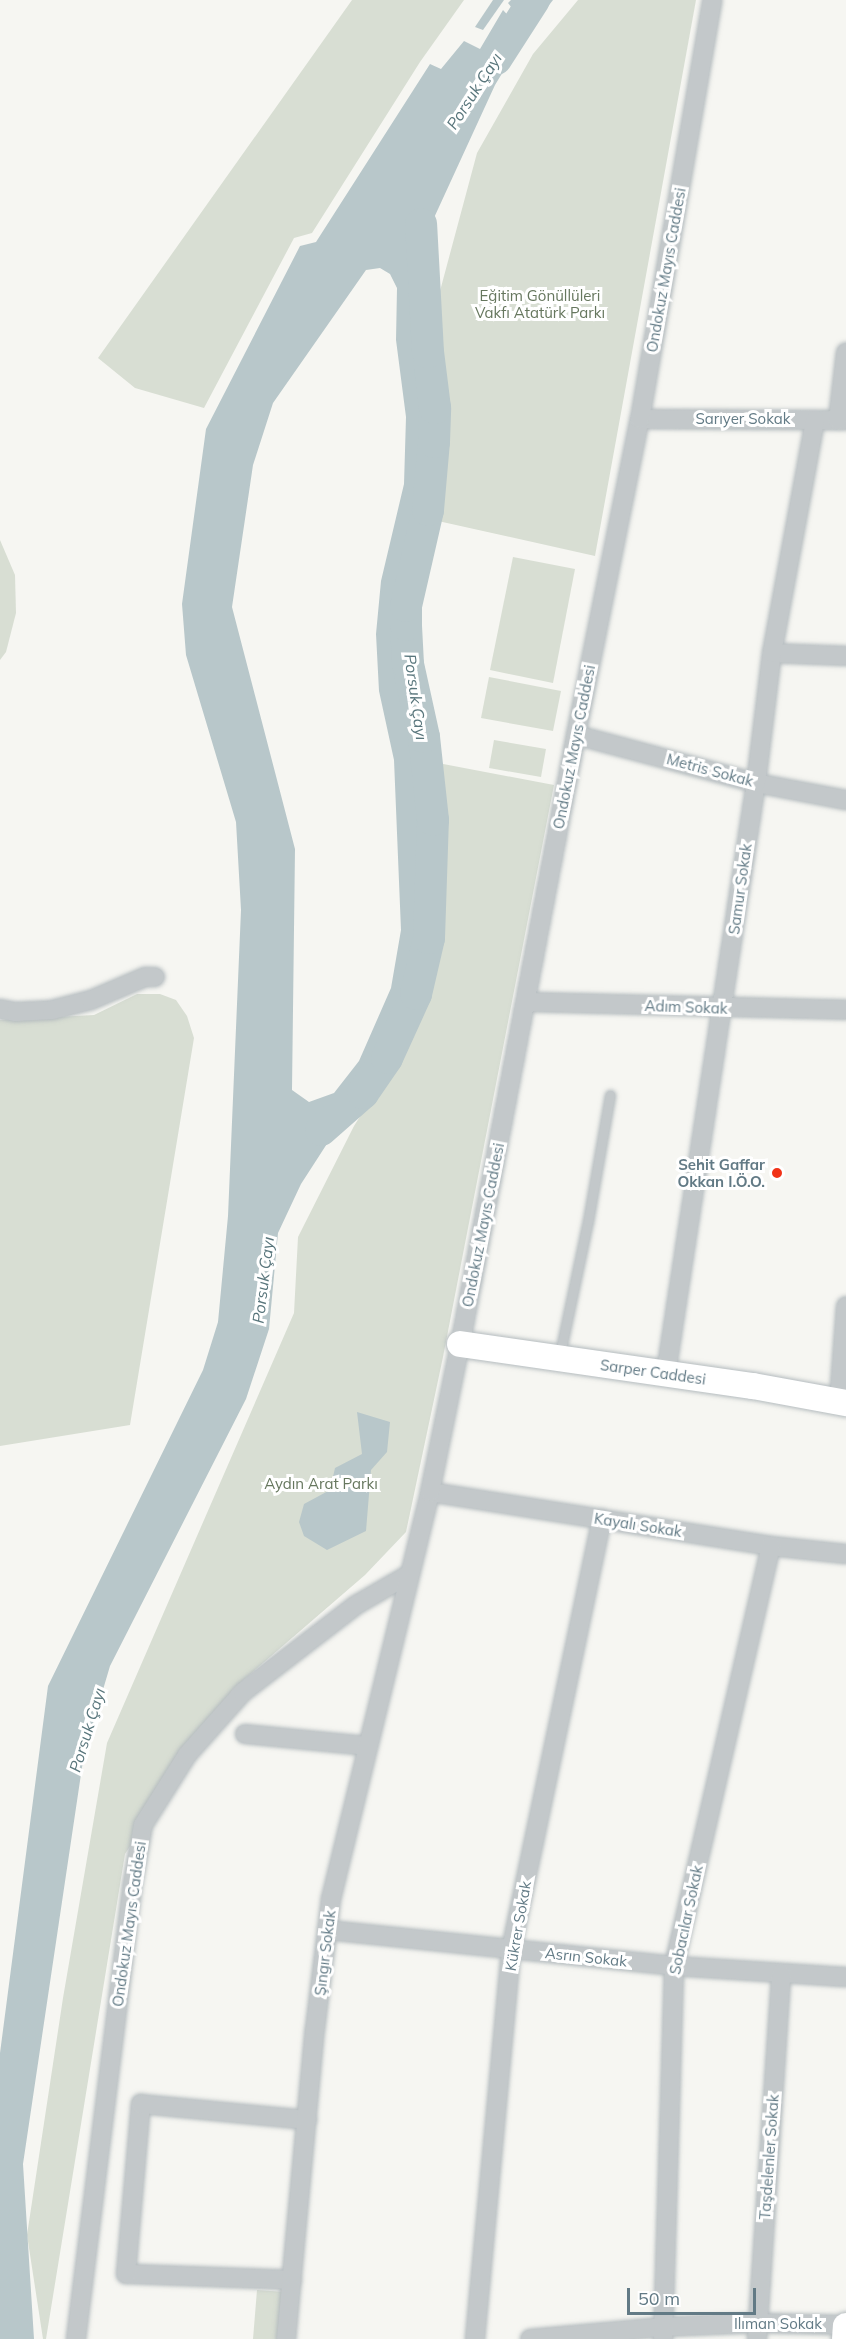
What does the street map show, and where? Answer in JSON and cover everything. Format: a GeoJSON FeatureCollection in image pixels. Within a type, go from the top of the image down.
{"type":"FeatureCollection","features":[{"type":"Feature","properties":{"kind":"main road","name":"Sarper Caddesi"},"geometry":{"type":"LineString","coordinates":[[461,1337],[562,1344],[668,1360],[844,1393]]}},
{"type":"Feature","properties":{"kind":"main road","name":"Sarper Caddesi"},"geometry":{"type":"LineString","coordinates":[[461,1337],[753,1386],[844,1393]]}},
{"type":"Feature","properties":{"kind":"main road"},"geometry":{"type":"LineString","coordinates":[[845,2339],[846,2326]]}},
{"type":"Feature","properties":{"kind":"street","name":"Ondokuz Mayıs Caddesi"},"geometry":{"type":"LineString","coordinates":[[76,2339],[132,1888],[144,1825],[188,1755],[243,1692],[356,1605],[408,1575],[430,1491],[461,1337],[527,1002],[576,735],[640,419],[712,0]]}},
{"type":"Feature","properties":{"kind":"street"},"geometry":{"type":"LineString","coordinates":[[842,420],[846,352]]}},
{"type":"Feature","properties":{"kind":"street","name":"Sarıyer Sokak"},"geometry":{"type":"LineString","coordinates":[[640,419],[842,420]]}},
{"type":"Feature","properties":{"kind":"street","name":"Samur Sokak"},"geometry":{"type":"LineString","coordinates":[[668,1360],[756,783],[772,653],[815,420]]}},
{"type":"Feature","properties":{"kind":"street"},"geometry":{"type":"LineString","coordinates":[[772,653],[846,656]]}},
{"type":"Feature","properties":{"kind":"street","name":"Metris Sokak"},"geometry":{"type":"LineString","coordinates":[[576,735],[756,783],[846,800]]}},
{"type":"Feature","properties":{"kind":"street"},"geometry":{"type":"LineString","coordinates":[[0,1009],[16,1012],[51,1010],[91,1000],[145,976],[155,977]]}},
{"type":"Feature","properties":{"kind":"street","name":"Adım Sokak"},"geometry":{"type":"LineString","coordinates":[[527,1002],[846,1010]]}},
{"type":"Feature","properties":{"kind":"street"},"geometry":{"type":"LineString","coordinates":[[844,1393],[846,1306]]}},
{"type":"Feature","properties":{"kind":"street","name":"Kayalı Sokak"},"geometry":{"type":"LineString","coordinates":[[430,1491],[771,1546],[846,1554]]}},
{"type":"Feature","properties":{"kind":"street","name":"Kükrer Sokak"},"geometry":{"type":"LineString","coordinates":[[475,2339],[511,1950],[602,1519]]}},
{"type":"Feature","properties":{"kind":"street","name":"Sobacılar Sokak"},"geometry":{"type":"LineString","coordinates":[[663,2333],[674,1966],[771,1546]]}},
{"type":"Feature","properties":{"kind":"street","name":"Şıngır Sokak"},"geometry":{"type":"LineString","coordinates":[[286,2339],[331,1899],[408,1575]]}},
{"type":"Feature","properties":{"kind":"street"},"geometry":{"type":"LineString","coordinates":[[245,1734],[367,1746]]}},
{"type":"Feature","properties":{"kind":"street","name":"Asrın Sokak"},"geometry":{"type":"LineString","coordinates":[[327,1930],[674,1966],[846,1977]]}},
{"type":"Feature","properties":{"kind":"street","name":"Taşdelenler Sokak"},"geometry":{"type":"LineString","coordinates":[[758,2331],[781,1974]]}},
{"type":"Feature","properties":{"kind":"street"},"geometry":{"type":"LineString","coordinates":[[292,2280],[126,2274],[141,2104],[307,2120]]}},
{"type":"Feature","properties":{"kind":"street","name":"Ilıman Sokak"},"geometry":{"type":"LineString","coordinates":[[530,2339],[846,2326]]}},
{"type":"Feature","properties":{"kind":"lane"},"geometry":{"type":"LineString","coordinates":[[562,1344],[588,1221],[610,1095]]}},
{"type":"Feature","properties":{"kind":"green space"},"geometry":{"type":"Polygon","coordinates":[[[352,0],[464,0],[420,62],[312,233],[294,238],[204,408],[135,388],[98,358],[352,0]]]}},
{"type":"Feature","properties":{"kind":"green space","name":"Eğitim Gönüllüleri Vakfı Atatürk Parkı"},"geometry":{"type":"Polygon","coordinates":[[[578,0],[696,0],[595,556],[438,521],[444,421],[440,291],[477,153],[533,54],[578,0]]]}},
{"type":"Feature","properties":{"kind":"green space"},"geometry":{"type":"Polygon","coordinates":[[[0,540],[15,575],[16,613],[6,652],[0,660],[0,540]]]}},
{"type":"Feature","properties":{"kind":"green space"},"geometry":{"type":"Polygon","coordinates":[[[513,557],[575,569],[553,683],[490,670],[513,557]]]}},
{"type":"Feature","properties":{"kind":"green space"},"geometry":{"type":"Polygon","coordinates":[[[489,677],[561,691],[553,731],[481,718],[489,677]]]}},
{"type":"Feature","properties":{"kind":"green space"},"geometry":{"type":"Polygon","coordinates":[[[494,740],[546,749],[541,777],[489,768],[494,740]]]}},
{"type":"Feature","properties":{"kind":"green space","name":"Aydın Arat Parkı"},"geometry":{"type":"Polygon","coordinates":[[[438,763],[554,785],[443,1357],[406,1532],[365,1575],[233,1689],[125,1854],[46,2339],[43,2339],[27,2235],[63,1998],[107,1743],[294,1313],[298,1237],[354,1126],[417,1026],[441,903],[438,763]]]}},
{"type":"Feature","properties":{"kind":"green space"},"geometry":{"type":"Polygon","coordinates":[[[137,994],[160,994],[176,1000],[187,1016],[194,1038],[130,1425],[0,1446],[0,1020],[94,1015],[137,994]]]}},
{"type":"Feature","properties":{"kind":"green space"},"geometry":{"type":"Polygon","coordinates":[[[257,2290],[285,2292],[282,2339],[253,2339],[257,2290]]]}},
{"type":"Feature","properties":{"kind":"water"},"geometry":{"type":"Polygon","coordinates":[[[493,0],[504,0],[483,30],[475,27],[493,0]]]}},
{"type":"Feature","properties":{"kind":"water"},"geometry":{"type":"Polygon","coordinates":[[[511,0],[553,0],[536,22],[519,17],[508,3],[511,0]]]}},
{"type":"Feature","properties":{"kind":"water"},"geometry":{"type":"Polygon","coordinates":[[[503,10],[515,23],[530,27],[495,85],[433,220],[421,294],[421,360],[431,416],[427,481],[397,611],[397,668],[415,756],[422,919],[415,974],[394,1040],[301,1184],[278,1233],[269,1329],[246,1399],[110,1666],[84,1754],[23,2164],[34,2339],[0,2339],[0,2053],[48,1686],[203,1370],[218,1322],[228,1216],[241,910],[236,822],[186,655],[182,604],[206,429],[300,246],[316,242],[430,64],[441,69],[464,41],[480,49],[503,10]],[[380,268],[366,270],[273,403],[253,465],[232,607],[295,849],[292,1090],[309,1102],[334,1093],[359,1061],[391,988],[401,930],[394,760],[379,691],[376,634],[381,581],[404,484],[406,417],[396,340],[397,288],[390,274],[380,268]]]}},
{"type":"Feature","properties":{"kind":"water"},"geometry":{"type":"Polygon","coordinates":[[[357,1412],[390,1422],[387,1452],[371,1470],[366,1531],[327,1550],[304,1536],[299,1522],[304,1504],[330,1490],[335,1468],[362,1454],[357,1412]]]}},
{"type":"Feature","properties":{"kind":"waterway","name":"Porsuk Çayı"},"geometry":{"type":"LineString","coordinates":[[496,59],[534,0]]}},
{"type":"Feature","properties":{"kind":"waterway","name":"Porsuk Çayı"},"geometry":{"type":"LineString","coordinates":[[321,1130],[363,1093],[387,1058],[416,994],[429,938],[433,820],[424,737],[408,664],[406,625],[406,606],[428,510],[434,442],[435,408],[428,352],[421,224]]}},
{"type":"Feature","properties":{"kind":"place","name":"Sehit Gaffar Okkan I.Ö.O."},"geometry":{"type":"Point","coordinates":[777,1173]}}]}
